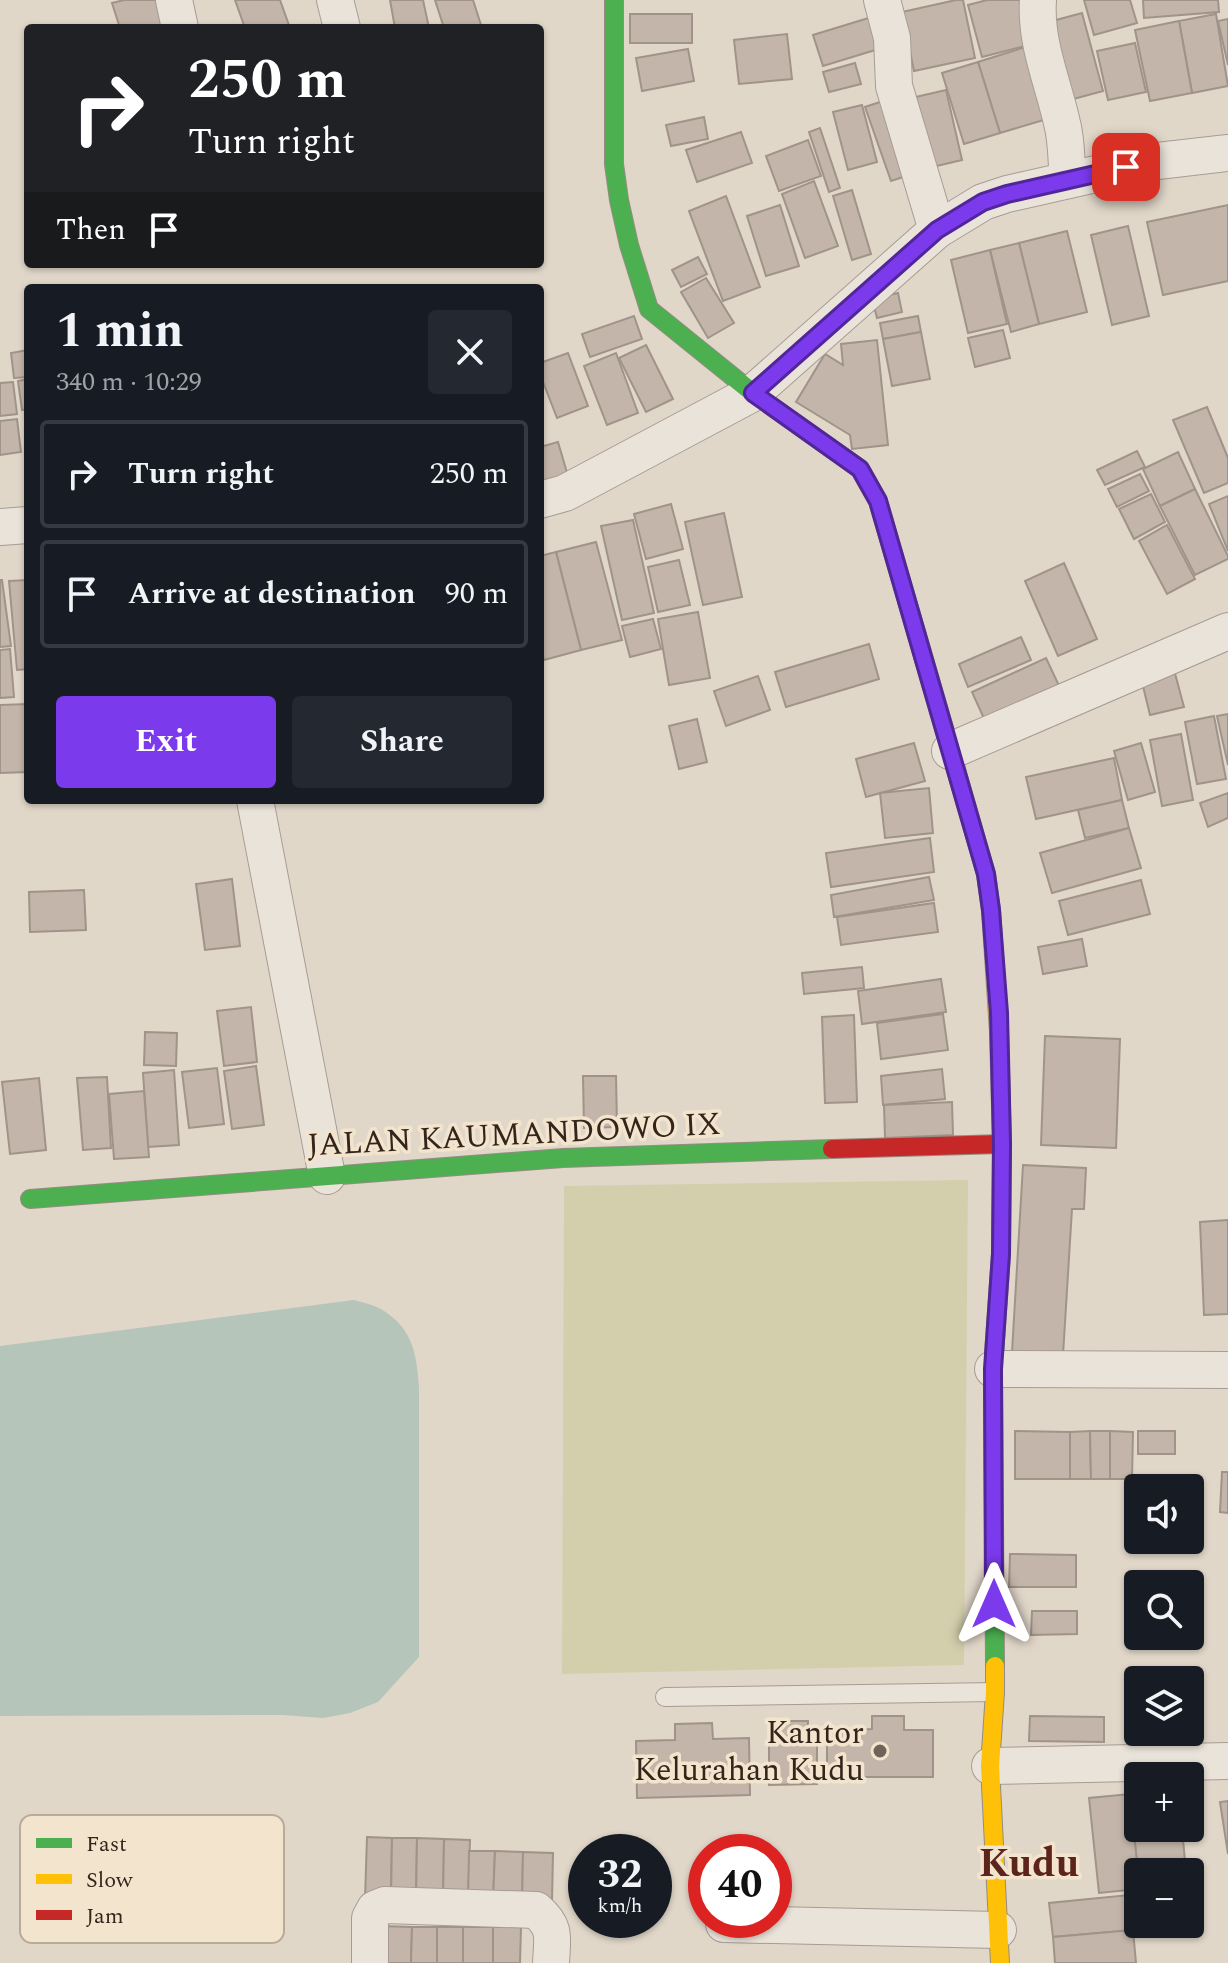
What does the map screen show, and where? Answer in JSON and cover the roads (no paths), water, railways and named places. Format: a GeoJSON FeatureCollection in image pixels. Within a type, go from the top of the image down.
{"type":"FeatureCollection","features":[{"type":"Feature","properties":{"kind":"street"},"geometry":{"type":"LineString","coordinates":[[174,0],[179,24]]}},
{"type":"Feature","properties":{"kind":"street"},"geometry":{"type":"LineString","coordinates":[[335,0],[341,24]]}},
{"type":"Feature","properties":{"kind":"street"},"geometry":{"type":"LineString","coordinates":[[614,0],[614,164],[629,245],[649,309],[753,393],[860,469],[870,484],[878,501],[986,874],[991,910],[999,1013],[1002,1144],[1001,1254],[993,1369],[995,1692],[990,1766],[999,1946],[792,1929]]}},
{"type":"Feature","properties":{"kind":"street"},"geometry":{"type":"LineString","coordinates":[[882,0],[892,38],[894,86],[937,230]]}},
{"type":"Feature","properties":{"kind":"street"},"geometry":{"type":"LineString","coordinates":[[1038,0],[1040,39],[1063,127],[1068,180]]}},
{"type":"Feature","properties":{"kind":"street"},"geometry":{"type":"LineString","coordinates":[[544,499],[565,493],[753,393],[937,230],[983,202],[1149,162],[1228,153]]}},
{"type":"Feature","properties":{"kind":"street"},"geometry":{"type":"LineString","coordinates":[[0,527],[24,525]]}},
{"type":"Feature","properties":{"kind":"street"},"geometry":{"type":"LineString","coordinates":[[950,751],[1228,631]]}},
{"type":"Feature","properties":{"kind":"street"},"geometry":{"type":"LineString","coordinates":[[256,804],[327,1176]]}},
{"type":"Feature","properties":{"kind":"street","name":"JALAN KAUMANDOWO IX"},"geometry":{"type":"LineString","coordinates":[[30,1199],[563,1158],[1002,1144]]}},
{"type":"Feature","properties":{"kind":"street"},"geometry":{"type":"LineString","coordinates":[[993,1369],[1228,1370]]}},
{"type":"Feature","properties":{"kind":"street"},"geometry":{"type":"LineString","coordinates":[[990,1766],[1228,1761]]}},
{"type":"Feature","properties":{"kind":"street"},"geometry":{"type":"LineString","coordinates":[[370,1963],[370,1918],[375,1909],[385,1905],[536,1910],[547,1920],[552,1933],[551,1963]]}},
{"type":"Feature","properties":{"kind":"lane"},"geometry":{"type":"LineString","coordinates":[[665,1697],[995,1692]]}},
{"type":"Feature","properties":{"kind":"place","name":"Kantor Kelurahan Kudu"},"geometry":{"type":"Point","coordinates":[880,1751]}},
{"type":"Feature","properties":{"kind":"district","name":"Kudu"},"geometry":{"type":"Point","coordinates":[1029,1864]}}]}
